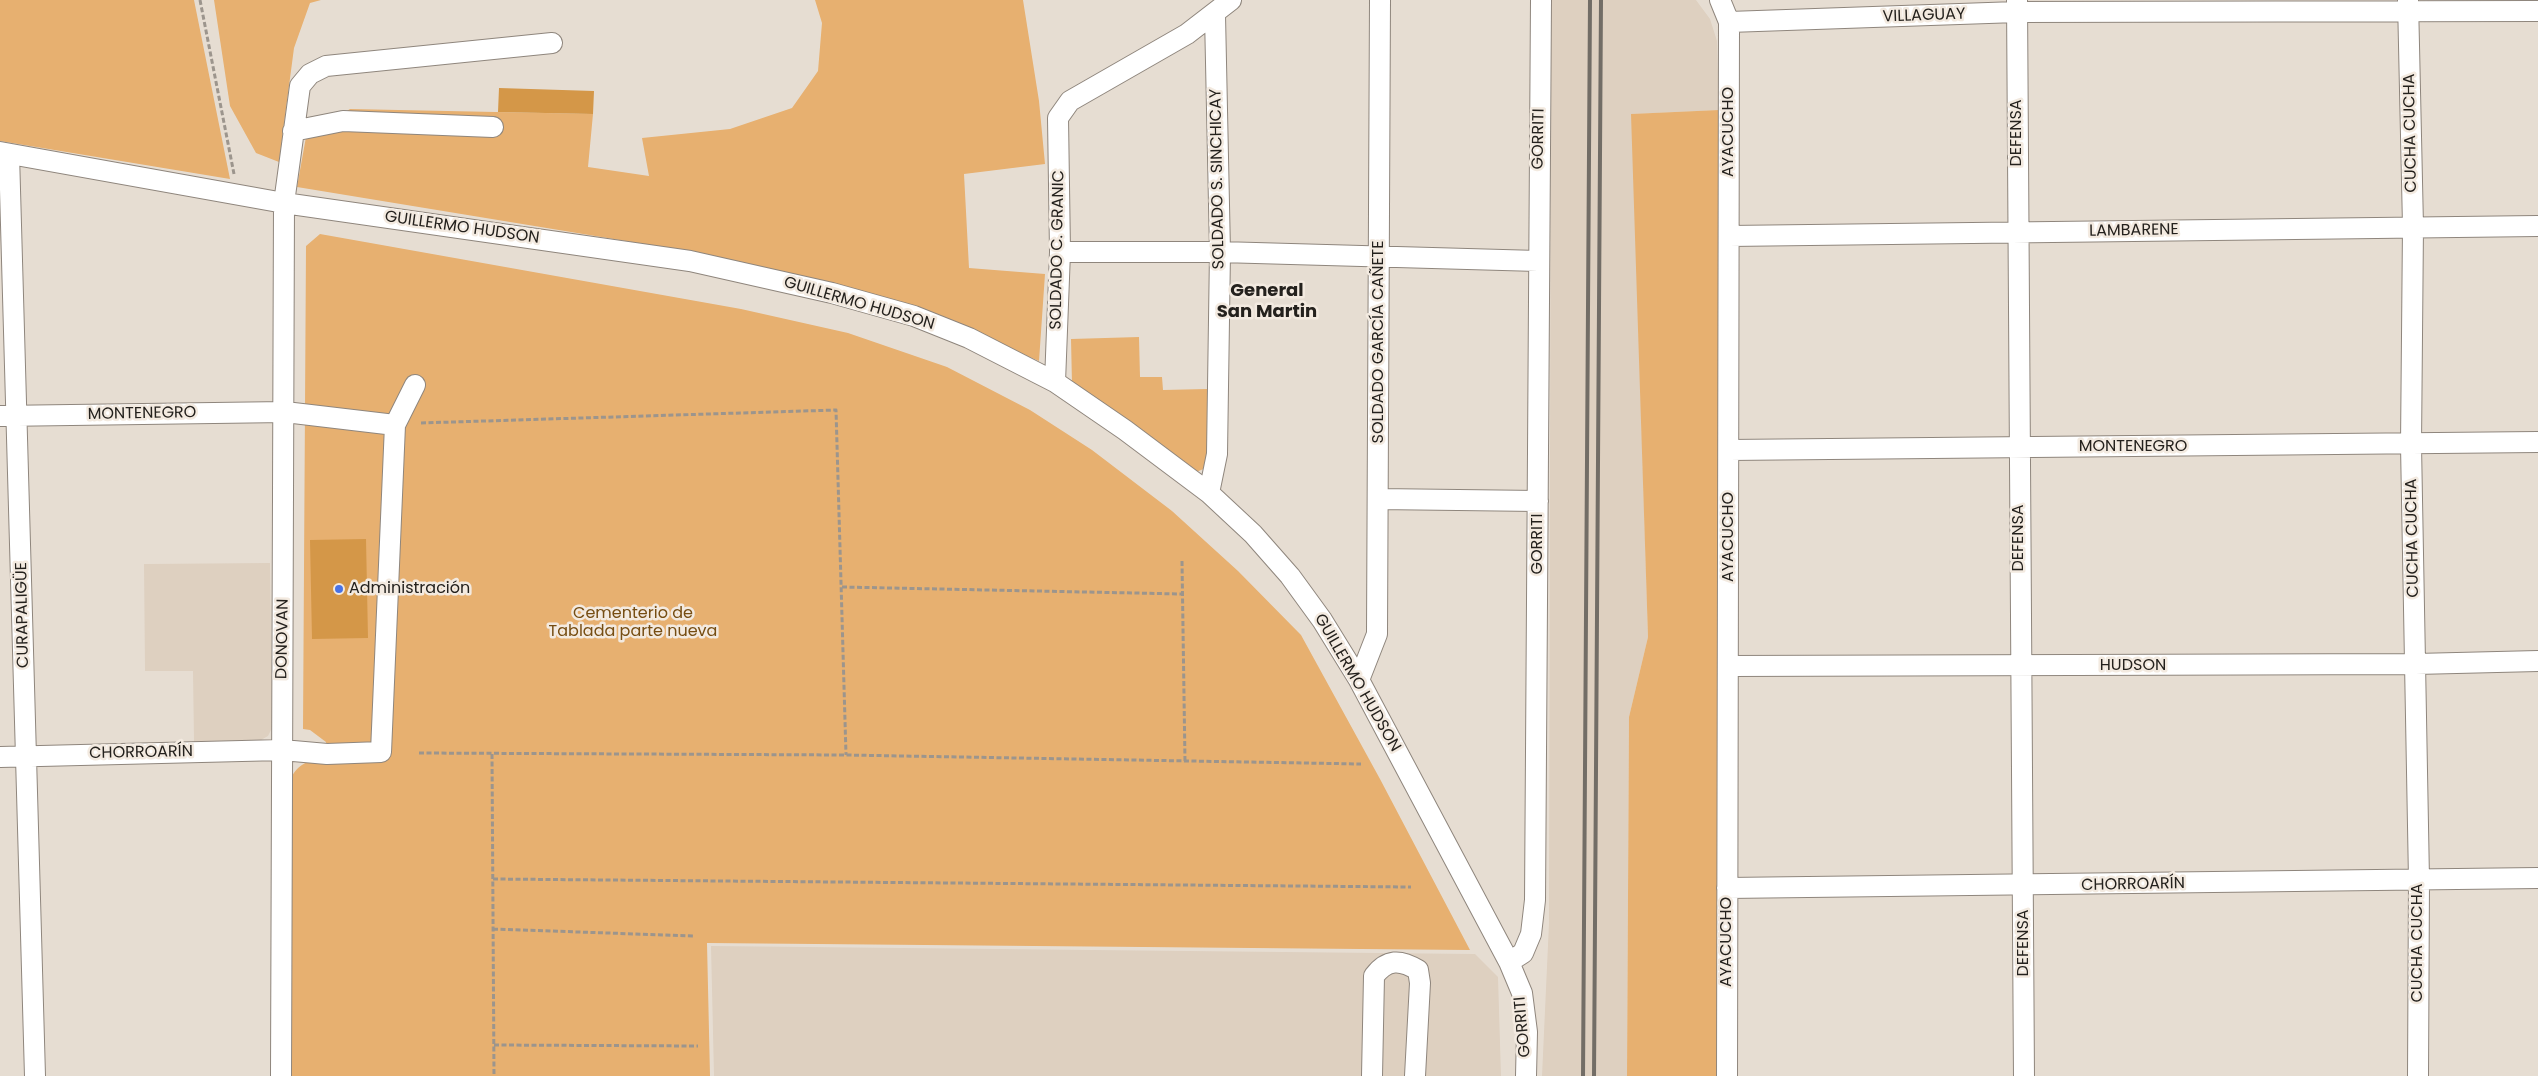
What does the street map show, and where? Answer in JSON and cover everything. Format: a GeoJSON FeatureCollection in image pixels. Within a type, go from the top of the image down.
{"type":"FeatureCollection","features":[{"type":"Feature","properties":{"kind":"street"},"geometry":{"type":"LineString","coordinates":[[1215,15],[1231,0]]}},
{"type":"Feature","properties":{"kind":"street","name":"SOLDADO GARCÍA CAÑETE"},"geometry":{"type":"LineString","coordinates":[[1359,680],[1376,634],[1380,0]]}},
{"type":"Feature","properties":{"kind":"street","name":"GORRITI"},"geometry":{"type":"LineString","coordinates":[[1526,1076],[1526,1032],[1522,993],[1509,962],[1523,953],[1531,934],[1535,900],[1541,0]]}},
{"type":"Feature","properties":{"kind":"street","name":"AYACUCHO"},"geometry":{"type":"LineString","coordinates":[[1720,0],[1729,22],[1729,666],[1726,1076]]}},
{"type":"Feature","properties":{"kind":"street","name":"VILLAGUAY"},"geometry":{"type":"LineString","coordinates":[[1729,22],[2017,6],[2408,5],[2538,11]]}},
{"type":"Feature","properties":{"kind":"street","name":"CUCHA CUCHA"},"geometry":{"type":"LineString","coordinates":[[2408,5],[2413,226],[2411,445],[2419,880],[2418,1076]]}},
{"type":"Feature","properties":{"kind":"street","name":"DEFENSA"},"geometry":{"type":"LineString","coordinates":[[2017,6],[2024,1076]]}},
{"type":"Feature","properties":{"kind":"street","name":"SOLDADO C. GRANIC"},"geometry":{"type":"LineString","coordinates":[[1055,382],[1060,252],[1058,118],[1070,100],[1128,69],[1215,15]]}},
{"type":"Feature","properties":{"kind":"street","name":"SOLDADO S. SINCHICAY"},"geometry":{"type":"LineString","coordinates":[[1209,493],[1217,454],[1220,252],[1215,15]]}},
{"type":"Feature","properties":{"kind":"street","name":"DONOVAN"},"geometry":{"type":"LineString","coordinates":[[281,1076],[285,412],[284,203],[300,86],[310,74],[326,66],[552,43]]}},
{"type":"Feature","properties":{"kind":"street"},"geometry":{"type":"LineString","coordinates":[[293,131],[343,121],[493,127]]}},
{"type":"Feature","properties":{"kind":"street","name":"GUILLERMO HUDSON"},"geometry":{"type":"LineString","coordinates":[[4,153],[284,203],[690,261],[832,293],[914,316],[969,338],[1055,382],[1125,430],[1209,493],[1253,534],[1290,576],[1322,620],[1359,680],[1509,962]]}},
{"type":"Feature","properties":{"kind":"street","name":"CURAPALIGÜE"},"geometry":{"type":"LineString","coordinates":[[4,153],[9,416],[26,755],[35,1076]]}},
{"type":"Feature","properties":{"kind":"street","name":"LAMBARENE"},"geometry":{"type":"LineString","coordinates":[[1729,236],[2413,226],[2538,226]]}},
{"type":"Feature","properties":{"kind":"street"},"geometry":{"type":"LineString","coordinates":[[1060,252],[1220,252],[1538,260]]}},
{"type":"Feature","properties":{"kind":"street"},"geometry":{"type":"LineString","coordinates":[[395,425],[414,385]]}},
{"type":"Feature","properties":{"kind":"street","name":"MONTENEGRO"},"geometry":{"type":"LineString","coordinates":[[9,416],[285,412],[395,425]]}},
{"type":"Feature","properties":{"kind":"street","name":"CHORROARÍN"},"geometry":{"type":"LineString","coordinates":[[0,757],[282,750],[327,754],[381,752],[395,425]]}},
{"type":"Feature","properties":{"kind":"street","name":"MONTENEGRO"},"geometry":{"type":"LineString","coordinates":[[1729,450],[2411,445],[2538,442]]}},
{"type":"Feature","properties":{"kind":"street"},"geometry":{"type":"LineString","coordinates":[[1378,499],[1538,502]]}},
{"type":"Feature","properties":{"kind":"street","name":"HUDSON"},"geometry":{"type":"LineString","coordinates":[[1729,666],[2416,664],[2538,661]]}},
{"type":"Feature","properties":{"kind":"street","name":"CHORROARÍN"},"geometry":{"type":"LineString","coordinates":[[1727,888],[2024,886],[2538,878]]}},
{"type":"Feature","properties":{"kind":"street"},"geometry":{"type":"LineString","coordinates":[[1372,1076],[1374,976],[1382,967],[1391,962],[1407,963],[1418,970],[1420,983],[1415,1076]]}},
{"type":"Feature","properties":{"kind":"path"},"geometry":{"type":"LineString","coordinates":[[200,0],[224,116],[237,195]]}},
{"type":"Feature","properties":{"kind":"path"},"geometry":{"type":"LineString","coordinates":[[421,423],[836,410],[846,755]]}},
{"type":"Feature","properties":{"kind":"path"},"geometry":{"type":"LineString","coordinates":[[1182,561],[1185,762]]}},
{"type":"Feature","properties":{"kind":"path"},"geometry":{"type":"LineString","coordinates":[[842,587],[1182,594]]}},
{"type":"Feature","properties":{"kind":"path"},"geometry":{"type":"LineString","coordinates":[[419,753],[846,755],[1361,764]]}},
{"type":"Feature","properties":{"kind":"path"},"geometry":{"type":"LineString","coordinates":[[492,754],[494,1076]]}},
{"type":"Feature","properties":{"kind":"path"},"geometry":{"type":"LineString","coordinates":[[493,880],[1411,887]]}},
{"type":"Feature","properties":{"kind":"path"},"geometry":{"type":"LineString","coordinates":[[493,928],[693,936]]}},
{"type":"Feature","properties":{"kind":"path"},"geometry":{"type":"LineString","coordinates":[[494,1045],[698,1046]]}},
{"type":"Feature","properties":{"kind":"shaded area"},"geometry":{"type":"Polygon","coordinates":[[[1551,0],[1696,0],[1710,19],[1717,41],[1719,110],[1632,114],[1648,637],[1629,717],[1627,1076],[1542,1076],[1549,923],[1551,0]]]}},
{"type":"Feature","properties":{"kind":"shaded area"},"geometry":{"type":"Polygon","coordinates":[[[270,563],[272,728],[268,736],[257,742],[194,742],[193,671],[145,671],[144,564],[270,563]]]}},
{"type":"Feature","properties":{"kind":"shaded area"},"geometry":{"type":"Polygon","coordinates":[[[711,946],[1475,954],[1498,977],[1501,1076],[714,1076],[711,946]]]}},
{"type":"Feature","properties":{"kind":"green space"},"geometry":{"type":"Polygon","coordinates":[[[0,0],[194,0],[230,179],[0,141],[0,0]]]}},
{"type":"Feature","properties":{"kind":"green space"},"geometry":{"type":"Polygon","coordinates":[[[214,0],[321,0],[310,3],[294,48],[279,162],[256,153],[230,106],[214,0]]]}},
{"type":"Feature","properties":{"kind":"green space"},"geometry":{"type":"Polygon","coordinates":[[[815,0],[1023,0],[1039,101],[1045,164],[964,174],[969,268],[1045,274],[1039,361],[899,302],[711,255],[297,187],[306,137],[350,109],[593,114],[588,167],[649,176],[642,138],[730,129],[792,108],[818,71],[822,23],[815,0]]]}},
{"type":"Feature","properties":{"kind":"green space"},"geometry":{"type":"Polygon","coordinates":[[[1719,110],[1722,1076],[1627,1076],[1629,717],[1648,637],[1631,114],[1719,110]]]}},
{"type":"Feature","properties":{"kind":"green space","name":"Cementerio de Tablada parte nueva"},"geometry":{"type":"Polygon","coordinates":[[[320,234],[741,309],[848,333],[947,367],[1030,410],[1092,450],[1172,511],[1238,571],[1301,635],[1380,779],[1470,950],[707,943],[710,1076],[288,1076],[290,783],[295,771],[299,767],[327,754],[326,742],[310,730],[303,729],[306,246],[320,234]]]}},
{"type":"Feature","properties":{"kind":"green space"},"geometry":{"type":"Polygon","coordinates":[[[1139,337],[1140,377],[1162,377],[1163,390],[1207,389],[1208,462],[1206,468],[1196,472],[1072,384],[1071,339],[1139,337]]]}},
{"type":"Feature","properties":{"kind":"building"},"geometry":{"type":"Polygon","coordinates":[[[499,88],[594,91],[593,114],[498,112],[499,88]]]}},
{"type":"Feature","properties":{"kind":"building","name":"Administración"},"geometry":{"type":"Polygon","coordinates":[[[366,539],[368,638],[312,639],[310,540],[366,539]]]}},
{"type":"Feature","properties":{"kind":"railway"},"geometry":{"type":"LineString","coordinates":[[1583,1076],[1590,0]]}},
{"type":"Feature","properties":{"kind":"railway"},"geometry":{"type":"LineString","coordinates":[[1594,1076],[1601,0]]}},
{"type":"Feature","properties":{"kind":"place","name":"Administración"},"geometry":{"type":"Point","coordinates":[339,589]}},
{"type":"Feature","properties":{"kind":"district","name":"General San Martin"},"geometry":{"type":"Point","coordinates":[1267,301]}}]}
